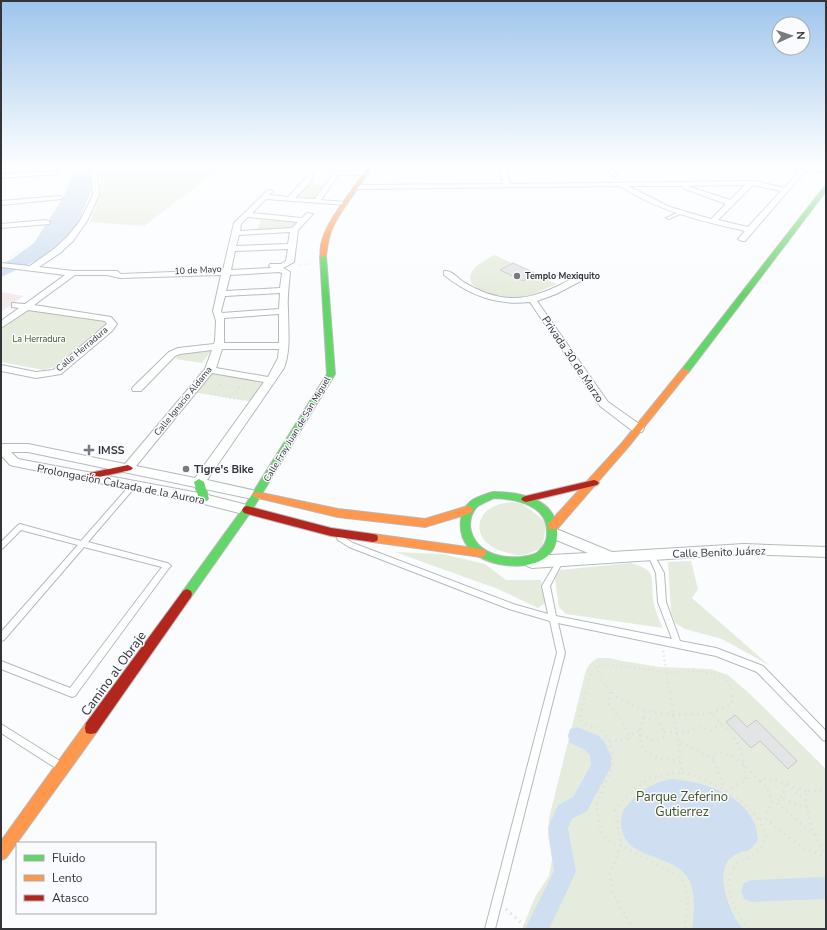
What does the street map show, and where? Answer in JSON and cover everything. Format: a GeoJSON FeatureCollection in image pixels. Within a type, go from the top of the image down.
{"type":"FeatureCollection","features":[{"type":"Feature","properties":{"kind":"main road","name":"Calle Fray Juan de San Miguel"},"geometry":{"type":"LineString","coordinates":[[247,510],[325,386],[330,374],[322,264],[326,233],[341,209]]}},
{"type":"Feature","properties":{"kind":"main road"},"geometry":{"type":"LineString","coordinates":[[553,529],[594,483],[638,429],[809,209]]}},
{"type":"Feature","properties":{"kind":"main road"},"geometry":{"type":"LineString","coordinates":[[85,477],[128,468]]}},
{"type":"Feature","properties":{"kind":"main road"},"geometry":{"type":"LineString","coordinates":[[199,482],[204,500]]}},
{"type":"Feature","properties":{"kind":"main road"},"geometry":{"type":"LineString","coordinates":[[526,499],[594,483]]}},
{"type":"Feature","properties":{"kind":"main road"},"geometry":{"type":"LineString","coordinates":[[247,510],[331,532],[481,553],[500,561],[521,562],[538,557],[550,546],[553,529],[548,515],[539,505],[510,494],[493,495],[479,501],[468,510],[425,524],[338,512],[257,495]]}},
{"type":"Feature","properties":{"kind":"main road"},"geometry":{"type":"LineString","coordinates":[[247,510],[259,506],[324,518],[338,512]]}},
{"type":"Feature","properties":{"kind":"main road","name":"Camino al Obraje"},"geometry":{"type":"LineString","coordinates":[[1,852],[247,510]]}},
{"type":"Feature","properties":{"kind":"main road"},"geometry":{"type":"LineString","coordinates":[[468,510],[464,524],[468,539],[481,553]]}},
{"type":"Feature","properties":{"kind":"street"},"geometry":{"type":"LineString","coordinates":[[31,269],[57,251],[70,239],[83,221],[89,209]]}},
{"type":"Feature","properties":{"kind":"street","name":"Calle Ignacio Aldama"},"geometry":{"type":"LineString","coordinates":[[128,468],[210,370],[220,346],[221,322],[217,311],[238,223],[251,209]]}},
{"type":"Feature","properties":{"kind":"street"},"geometry":{"type":"LineString","coordinates":[[675,209],[750,230]]}},
{"type":"Feature","properties":{"kind":"street"},"geometry":{"type":"LineString","coordinates":[[713,221],[725,209]]}},
{"type":"Feature","properties":{"kind":"street"},"geometry":{"type":"LineString","coordinates":[[742,239],[769,209]]}},
{"type":"Feature","properties":{"kind":"street"},"geometry":{"type":"LineString","coordinates":[[199,482],[270,380],[283,358],[285,268],[291,260],[294,230],[310,214]]}},
{"type":"Feature","properties":{"kind":"street"},"geometry":{"type":"LineString","coordinates":[[246,215],[304,220]]}},
{"type":"Feature","properties":{"kind":"street"},"geometry":{"type":"LineString","coordinates":[[1,226],[46,222]]}},
{"type":"Feature","properties":{"kind":"street"},"geometry":{"type":"LineString","coordinates":[[236,233],[294,230]]}},
{"type":"Feature","properties":{"kind":"street"},"geometry":{"type":"LineString","coordinates":[[232,249],[293,246]]}},
{"type":"Feature","properties":{"kind":"street","name":"10 de Mayo"},"geometry":{"type":"LineString","coordinates":[[4,262],[21,268],[120,276],[285,268]]}},
{"type":"Feature","properties":{"kind":"street"},"geometry":{"type":"LineString","coordinates":[[1,314],[61,272]]}},
{"type":"Feature","properties":{"kind":"street"},"geometry":{"type":"LineString","coordinates":[[1,325],[73,273]]}},
{"type":"Feature","properties":{"kind":"street"},"geometry":{"type":"LineString","coordinates":[[447,273],[460,285],[476,294],[494,299],[513,301],[543,296],[578,280]]}},
{"type":"Feature","properties":{"kind":"street"},"geometry":{"type":"LineString","coordinates":[[221,294],[285,290]]}},
{"type":"Feature","properties":{"kind":"street","name":"Privada 30 de Marzo"},"geometry":{"type":"LineString","coordinates":[[532,299],[604,404],[638,429]]}},
{"type":"Feature","properties":{"kind":"street","name":"Calle Herradura"},"geometry":{"type":"LineString","coordinates":[[1,368],[41,375],[50,375],[57,372],[109,329],[112,324],[108,319],[15,305]]}},
{"type":"Feature","properties":{"kind":"street"},"geometry":{"type":"LineString","coordinates":[[218,316],[283,311]]}},
{"type":"Feature","properties":{"kind":"street"},"geometry":{"type":"LineString","coordinates":[[137,389],[172,354],[178,351],[220,346],[284,346]]}},
{"type":"Feature","properties":{"kind":"street"},"geometry":{"type":"LineString","coordinates":[[210,370],[270,380]]}},
{"type":"Feature","properties":{"kind":"street","name":"Prolongación Calzada de la Aurora"},"geometry":{"type":"LineString","coordinates":[[1,448],[28,448],[257,495]]}},
{"type":"Feature","properties":{"kind":"street","name":"Prolongación Calzada de la Aurora"},"geometry":{"type":"LineString","coordinates":[[1,448],[14,462],[247,510]]}},
{"type":"Feature","properties":{"kind":"street","name":"Calle Benito Juárez"},"geometry":{"type":"LineString","coordinates":[[553,529],[612,557]]}},
{"type":"Feature","properties":{"kind":"street","name":"Calle Benito Juárez"},"geometry":{"type":"LineString","coordinates":[[521,562],[560,561],[744,549],[826,552]]}},
{"type":"Feature","properties":{"kind":"lane"},"geometry":{"type":"LineString","coordinates":[[668,218],[682,212]]}},
{"type":"Feature","properties":{"kind":"lane"},"geometry":{"type":"LineString","coordinates":[[1,638],[133,486]]}},
{"type":"Feature","properties":{"kind":"lane"},"geometry":{"type":"LineString","coordinates":[[1,546],[20,527],[167,566],[72,693],[1,665]]}},
{"type":"Feature","properties":{"kind":"lane"},"geometry":{"type":"LineString","coordinates":[[331,532],[351,545],[512,607],[552,618],[716,652],[760,669],[826,737]]}},
{"type":"Feature","properties":{"kind":"lane"},"geometry":{"type":"LineString","coordinates":[[651,555],[660,573],[662,602],[677,643]]}},
{"type":"Feature","properties":{"kind":"lane"},"geometry":{"type":"LineString","coordinates":[[490,929],[561,653],[546,586],[560,561]]}},
{"type":"Feature","properties":{"kind":"lane"},"geometry":{"type":"LineString","coordinates":[[1,728],[62,767]]}},
{"type":"Feature","properties":{"kind":"path"},"geometry":{"type":"LineString","coordinates":[[4,262],[28,245],[46,222],[53,209]]}},
{"type":"Feature","properties":{"kind":"path"},"geometry":{"type":"LineString","coordinates":[[285,268],[322,264]]}},
{"type":"Feature","properties":{"kind":"path"},"geometry":{"type":"LineString","coordinates":[[239,387],[230,398],[210,394],[220,385],[239,387],[270,380]]}},
{"type":"Feature","properties":{"kind":"path"},"geometry":{"type":"LineString","coordinates":[[661,640],[682,772]]}},
{"type":"Feature","properties":{"kind":"path"},"geometry":{"type":"LineString","coordinates":[[596,667],[598,674],[611,690],[620,698],[646,711],[673,715],[711,713],[732,704],[734,694],[733,690],[722,677],[694,671],[667,673],[612,665],[596,667],[592,670],[579,719],[584,724],[596,727],[604,733],[610,741],[612,768],[596,805],[601,832],[612,844],[621,845],[670,870],[681,878],[686,884],[689,896],[685,929]]}},
{"type":"Feature","properties":{"kind":"path"},"geometry":{"type":"LineString","coordinates":[[611,690],[607,700],[609,706],[622,720],[629,736]]}},
{"type":"Feature","properties":{"kind":"path"},"geometry":{"type":"LineString","coordinates":[[646,711],[638,731],[638,743],[652,757],[666,761],[680,761]]}},
{"type":"Feature","properties":{"kind":"path"},"geometry":{"type":"LineString","coordinates":[[711,713],[733,735],[742,756],[742,765],[746,777],[744,782],[734,785],[731,791]]}},
{"type":"Feature","properties":{"kind":"path"},"geometry":{"type":"LineString","coordinates":[[638,731],[640,735],[657,741],[665,736],[662,725],[654,718],[642,718]]}},
{"type":"Feature","properties":{"kind":"path"},"geometry":{"type":"LineString","coordinates":[[665,732],[686,733],[695,727],[711,730],[722,723]]}},
{"type":"Feature","properties":{"kind":"path"},"geometry":{"type":"LineString","coordinates":[[610,741],[627,739],[629,736],[638,731]]}},
{"type":"Feature","properties":{"kind":"path"},"geometry":{"type":"LineString","coordinates":[[678,743],[692,747],[714,761]]}},
{"type":"Feature","properties":{"kind":"path"},"geometry":{"type":"LineString","coordinates":[[724,787],[714,761],[713,753],[722,752],[742,765],[768,789],[772,801],[765,818],[760,820]]}},
{"type":"Feature","properties":{"kind":"path"},"geometry":{"type":"LineString","coordinates":[[633,929],[613,893],[610,874],[621,845],[615,810],[628,794],[651,777],[682,772],[731,791],[746,803],[760,820],[766,837],[762,849],[754,856],[738,862],[730,874],[728,885],[733,901],[748,929]]}},
{"type":"Feature","properties":{"kind":"path"},"geometry":{"type":"LineString","coordinates":[[760,781],[766,778],[786,783],[806,791],[826,790]]}},
{"type":"Feature","properties":{"kind":"path"},"geometry":{"type":"LineString","coordinates":[[771,804],[776,803],[781,798],[786,783]]}},
{"type":"Feature","properties":{"kind":"path"},"geometry":{"type":"LineString","coordinates":[[786,783],[806,801]]}},
{"type":"Feature","properties":{"kind":"path"},"geometry":{"type":"LineString","coordinates":[[765,818],[801,847],[826,857],[811,825],[807,808],[806,791]]}},
{"type":"Feature","properties":{"kind":"path"},"geometry":{"type":"LineString","coordinates":[[781,798],[807,808]]}},
{"type":"Feature","properties":{"kind":"path"},"geometry":{"type":"LineString","coordinates":[[776,803],[816,836]]}},
{"type":"Feature","properties":{"kind":"path"},"geometry":{"type":"LineString","coordinates":[[497,900],[528,929]]}},
{"type":"Feature","properties":{"kind":"shaded area"},"geometry":{"type":"Polygon","coordinates":[[[1,292],[24,296],[1,312],[1,292]]]}},
{"type":"Feature","properties":{"kind":"green space"},"geometry":{"type":"Polygon","coordinates":[[[95,209],[166,209],[144,226],[90,222],[95,209]]]}},
{"type":"Feature","properties":{"kind":"green space"},"geometry":{"type":"Polygon","coordinates":[[[262,217],[303,221],[293,229],[257,230],[262,217]]]}},
{"type":"Feature","properties":{"kind":"green space"},"geometry":{"type":"Polygon","coordinates":[[[495,255],[556,284],[536,293],[521,297],[510,297],[486,293],[473,285],[470,280],[471,274],[478,265],[495,255]]]}},
{"type":"Feature","properties":{"kind":"green space","name":"La Herradura"},"geometry":{"type":"Polygon","coordinates":[[[29,308],[104,321],[107,326],[54,367],[43,370],[1,362],[1,327],[29,308]]]}},
{"type":"Feature","properties":{"kind":"green space"},"geometry":{"type":"Polygon","coordinates":[[[211,351],[202,363],[175,359],[181,353],[211,351]]]}},
{"type":"Feature","properties":{"kind":"green space"},"geometry":{"type":"Polygon","coordinates":[[[210,370],[270,380],[255,402],[192,392],[210,370]]]}},
{"type":"Feature","properties":{"kind":"green space"},"geometry":{"type":"Polygon","coordinates":[[[512,502],[523,504],[547,523],[542,548],[526,554],[515,555],[496,549],[481,535],[479,526],[482,518],[488,510],[498,505],[512,502]]]}},
{"type":"Feature","properties":{"kind":"green space"},"geometry":{"type":"Polygon","coordinates":[[[395,552],[442,554],[485,564],[506,580],[541,580],[545,603],[538,608],[498,589],[395,552]]]}},
{"type":"Feature","properties":{"kind":"green space"},"geometry":{"type":"Polygon","coordinates":[[[691,561],[698,589],[692,598],[769,665],[722,639],[685,629],[675,623],[671,611],[668,562],[691,561]]]}},
{"type":"Feature","properties":{"kind":"green space"},"geometry":{"type":"Polygon","coordinates":[[[630,563],[645,568],[649,571],[652,579],[654,606],[663,628],[566,614],[559,607],[555,579],[560,570],[630,563]]]}},
{"type":"Feature","properties":{"kind":"green space","name":"Parque Zeferino Gutierrez"},"geometry":{"type":"Polygon","coordinates":[[[598,658],[609,658],[660,667],[711,669],[728,675],[749,693],[826,769],[826,929],[522,929],[535,897],[549,876],[552,859],[548,836],[549,818],[585,673],[588,666],[598,658]]]}},
{"type":"Feature","properties":{"kind":"water"},"geometry":{"type":"Polygon","coordinates":[[[55,209],[84,209],[80,219],[68,238],[49,255],[1,277],[1,264],[12,259],[34,243],[55,209]]]}},
{"type":"Feature","properties":{"kind":"water"},"geometry":{"type":"Polygon","coordinates":[[[671,779],[683,780],[708,786],[731,797],[749,814],[755,825],[758,840],[749,850],[733,856],[727,863],[724,871],[725,892],[733,914],[743,929],[692,929],[694,901],[692,888],[686,875],[669,863],[638,850],[630,844],[624,836],[621,823],[622,814],[625,808],[645,789],[671,779]]]}},
{"type":"Feature","properties":{"kind":"building","name":"Templo Mexiquito"},"geometry":{"type":"Polygon","coordinates":[[[513,263],[537,274],[523,281],[500,270],[513,263]]]}},
{"type":"Feature","properties":{"kind":"building"},"geometry":{"type":"Polygon","coordinates":[[[735,715],[747,727],[756,720],[797,761],[788,769],[760,741],[751,748],[726,722],[735,715]]]}},
{"type":"Feature","properties":{"kind":"waterway"},"geometry":{"type":"LineString","coordinates":[[537,929],[565,872],[558,828],[565,812],[580,804],[601,767],[601,756],[597,748],[592,743],[577,736]]}},
{"type":"Feature","properties":{"kind":"waterway"},"geometry":{"type":"LineString","coordinates":[[752,891],[826,888]]}},
{"type":"Feature","properties":{"kind":"traffic: fast"},"geometry":{"type":"LineString","coordinates":[[685,371],[810,209]]}},
{"type":"Feature","properties":{"kind":"traffic: fast"},"geometry":{"type":"LineString","coordinates":[[187,594],[247,510],[331,374],[323,256]]}},
{"type":"Feature","properties":{"kind":"traffic: fast"},"geometry":{"type":"LineString","coordinates":[[199,482],[204,499]]}},
{"type":"Feature","properties":{"kind":"traffic: fast"},"geometry":{"type":"LineString","coordinates":[[493,495],[503,495],[525,499],[535,503],[550,517],[553,526],[552,538],[543,554],[528,560],[516,562],[503,561],[491,558],[480,552],[472,545],[466,535],[465,523],[468,513],[474,504],[493,495]]}},
{"type":"Feature","properties":{"kind":"traffic: slow"},"geometry":{"type":"LineString","coordinates":[[323,256],[329,228],[340,209]]}},
{"type":"Feature","properties":{"kind":"traffic: slow"},"geometry":{"type":"LineString","coordinates":[[553,526],[625,445],[685,371]]}},
{"type":"Feature","properties":{"kind":"traffic: slow"},"geometry":{"type":"LineString","coordinates":[[257,495],[338,513],[425,523],[468,510]]}},
{"type":"Feature","properties":{"kind":"traffic: slow"},"geometry":{"type":"LineString","coordinates":[[373,538],[481,553]]}},
{"type":"Feature","properties":{"kind":"traffic: slow"},"geometry":{"type":"LineString","coordinates":[[1,853],[91,728]]}},
{"type":"Feature","properties":{"kind":"traffic: jam"},"geometry":{"type":"LineString","coordinates":[[85,477],[128,468]]}},
{"type":"Feature","properties":{"kind":"traffic: jam"},"geometry":{"type":"LineString","coordinates":[[526,499],[594,483]]}},
{"type":"Feature","properties":{"kind":"traffic: jam"},"geometry":{"type":"LineString","coordinates":[[247,510],[331,532],[373,538]]}},
{"type":"Feature","properties":{"kind":"traffic: jam"},"geometry":{"type":"LineString","coordinates":[[91,728],[187,594]]}},
{"type":"Feature","properties":{"kind":"place","name":"Templo Mexiquito"},"geometry":{"type":"Point","coordinates":[517,276]}},
{"type":"Feature","properties":{"kind":"place","name":"IMSS"},"geometry":{"type":"Point","coordinates":[89,450]}},
{"type":"Feature","properties":{"kind":"place","name":"Tigre's Bike"},"geometry":{"type":"Point","coordinates":[186,469]}}]}
